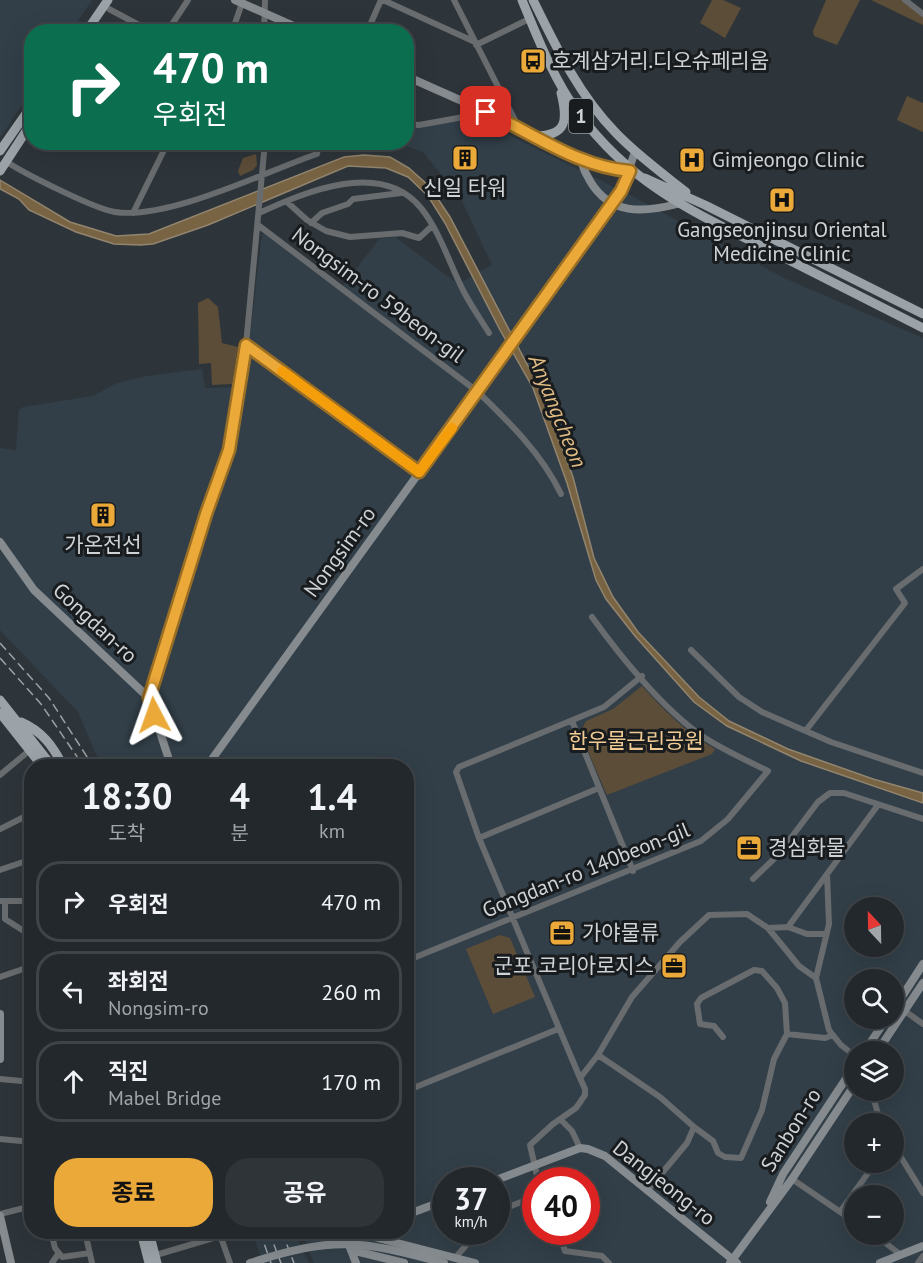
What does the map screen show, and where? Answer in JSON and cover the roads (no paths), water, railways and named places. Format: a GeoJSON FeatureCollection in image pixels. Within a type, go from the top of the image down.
{"type":"FeatureCollection","features":[{"type":"Feature","properties":{"kind":"main road"},"geometry":{"type":"LineString","coordinates":[[90,24],[100,0]]}},
{"type":"Feature","properties":{"kind":"main road"},"geometry":{"type":"LineString","coordinates":[[93,24],[115,0]]}},
{"type":"Feature","properties":{"kind":"main road"},"geometry":{"type":"LineString","coordinates":[[516,0],[544,52]]}},
{"type":"Feature","properties":{"kind":"main road","name":"1"},"geometry":{"type":"LineString","coordinates":[[522,0],[557,79],[580,115],[630,171],[677,204],[923,328]]}},
{"type":"Feature","properties":{"kind":"main road","name":"1"},"geometry":{"type":"LineString","coordinates":[[533,0],[556,47],[581,89],[604,120],[635,152],[696,201],[923,315]]}},
{"type":"Feature","properties":{"kind":"main road"},"geometry":{"type":"LineString","coordinates":[[538,0],[556,47]]}},
{"type":"Feature","properties":{"kind":"main road"},"geometry":{"type":"LineString","coordinates":[[534,136],[550,136],[563,126],[564,105],[557,79]]}},
{"type":"Feature","properties":{"kind":"main road"},"geometry":{"type":"LineString","coordinates":[[0,151],[24,116]]}},
{"type":"Feature","properties":{"kind":"main road"},"geometry":{"type":"LineString","coordinates":[[3,166],[24,134]]}},
{"type":"Feature","properties":{"kind":"main road"},"geometry":{"type":"LineString","coordinates":[[630,171],[696,201]]}},
{"type":"Feature","properties":{"kind":"main road"},"geometry":{"type":"LineString","coordinates":[[0,700],[47,759]]}},
{"type":"Feature","properties":{"kind":"main road"},"geometry":{"type":"LineString","coordinates":[[2,718],[37,759]]}},
{"type":"Feature","properties":{"kind":"main road"},"geometry":{"type":"LineString","coordinates":[[18,721],[38,729],[60,759]]}},
{"type":"Feature","properties":{"kind":"main road"},"geometry":{"type":"LineString","coordinates":[[144,1239],[154,1260]]}},
{"type":"Feature","properties":{"kind":"main road"},"geometry":{"type":"LineString","coordinates":[[150,1239],[154,1260]]}},
{"type":"Feature","properties":{"kind":"street"},"geometry":{"type":"LineString","coordinates":[[172,24],[188,0]]}},
{"type":"Feature","properties":{"kind":"street"},"geometry":{"type":"LineString","coordinates":[[264,24],[265,0]]}},
{"type":"Feature","properties":{"kind":"street"},"geometry":{"type":"LineString","coordinates":[[371,24],[382,0],[475,43],[526,20]]}},
{"type":"Feature","properties":{"kind":"street"},"geometry":{"type":"LineString","coordinates":[[454,0],[519,128]]}},
{"type":"Feature","properties":{"kind":"street"},"geometry":{"type":"LineString","coordinates":[[905,0],[923,14]]}},
{"type":"Feature","properties":{"kind":"street"},"geometry":{"type":"LineString","coordinates":[[234,24],[239,2],[288,24]]}},
{"type":"Feature","properties":{"kind":"street"},"geometry":{"type":"LineString","coordinates":[[108,5],[139,24]]}},
{"type":"Feature","properties":{"kind":"street"},"geometry":{"type":"LineString","coordinates":[[414,80],[486,112],[582,160],[608,169],[630,171]]}},
{"type":"Feature","properties":{"kind":"street"},"geometry":{"type":"LineString","coordinates":[[414,123],[486,112]]}},
{"type":"Feature","properties":{"kind":"street"},"geometry":{"type":"LineString","coordinates":[[133,213],[164,150]]}},
{"type":"Feature","properties":{"kind":"street"},"geometry":{"type":"LineString","coordinates":[[149,698],[206,514],[229,450],[246,345],[265,150]]}},
{"type":"Feature","properties":{"kind":"street"},"geometry":{"type":"LineString","coordinates":[[3,166],[105,209],[133,213],[162,209],[216,192],[317,154],[318,150]]}},
{"type":"Feature","properties":{"kind":"street"},"geometry":{"type":"LineString","coordinates":[[611,204],[630,171],[635,152]]}},
{"type":"Feature","properties":{"kind":"street"},"geometry":{"type":"LineString","coordinates":[[582,160],[582,169],[596,191],[611,204],[624,210],[657,209],[677,204]]}},
{"type":"Feature","properties":{"kind":"street"},"geometry":{"type":"LineString","coordinates":[[260,212],[354,183],[378,183],[402,193],[420,207],[432,226],[466,295],[489,333]]}},
{"type":"Feature","properties":{"kind":"street"},"geometry":{"type":"LineString","coordinates":[[311,223],[322,213],[348,204],[353,199],[402,193]]}},
{"type":"Feature","properties":{"kind":"street"},"geometry":{"type":"LineString","coordinates":[[287,202],[311,223],[326,231],[350,237],[402,233],[419,238],[432,226]]}},
{"type":"Feature","properties":{"kind":"street","name":"Nongsim-ro"},"geometry":{"type":"LineString","coordinates":[[212,759],[527,324],[611,204]]}},
{"type":"Feature","properties":{"kind":"street","name":"Nongsim-ro 59beon-gil"},"geometry":{"type":"LineString","coordinates":[[258,225],[478,392],[507,418],[554,479],[561,494]]}},
{"type":"Feature","properties":{"kind":"street"},"geometry":{"type":"LineString","coordinates":[[246,345],[419,472]]}},
{"type":"Feature","properties":{"kind":"street","name":"Gongdan-ro"},"geometry":{"type":"LineString","coordinates":[[0,542],[34,590],[149,698],[169,759]]}},
{"type":"Feature","properties":{"kind":"street"},"geometry":{"type":"LineString","coordinates":[[807,729],[904,603],[896,589],[923,568]]}},
{"type":"Feature","properties":{"kind":"street","name":"Gongdan-ro 140beon-gil"},"geometry":{"type":"LineString","coordinates":[[414,958],[633,871],[710,835],[728,819],[768,771],[702,735],[675,714],[642,676],[622,658],[592,617]]}},
{"type":"Feature","properties":{"kind":"street"},"geometry":{"type":"LineString","coordinates":[[691,650],[739,697],[762,712],[807,729],[831,742],[923,773]]}},
{"type":"Feature","properties":{"kind":"street"},"geometry":{"type":"LineString","coordinates":[[534,1166],[530,1145],[576,1108],[585,1095],[585,1089],[479,838],[456,777],[459,767],[604,707],[642,676]]}},
{"type":"Feature","properties":{"kind":"street"},"geometry":{"type":"LineString","coordinates":[[572,721],[633,871]]}},
{"type":"Feature","properties":{"kind":"street"},"geometry":{"type":"LineString","coordinates":[[0,775],[30,750]]}},
{"type":"Feature","properties":{"kind":"street"},"geometry":{"type":"LineString","coordinates":[[479,838],[598,788]]}},
{"type":"Feature","properties":{"kind":"street"},"geometry":{"type":"LineString","coordinates":[[753,879],[777,855],[818,802],[831,793],[844,793],[923,819]]}},
{"type":"Feature","properties":{"kind":"street"},"geometry":{"type":"LineString","coordinates":[[788,927],[878,805]]}},
{"type":"Feature","properties":{"kind":"street"},"geometry":{"type":"LineString","coordinates":[[0,829],[24,817]]}},
{"type":"Feature","properties":{"kind":"street"},"geometry":{"type":"LineString","coordinates":[[0,870],[24,862]]}},
{"type":"Feature","properties":{"kind":"street"},"geometry":{"type":"LineString","coordinates":[[828,874],[829,924],[816,978],[825,1016],[833,1035],[844,1046]]}},
{"type":"Feature","properties":{"kind":"street"},"geometry":{"type":"LineString","coordinates":[[24,901],[3,901],[4,919],[24,931]]}},
{"type":"Feature","properties":{"kind":"street"},"geometry":{"type":"LineString","coordinates":[[580,1078],[598,1055],[632,997],[709,915],[747,915],[768,928],[799,966],[816,978]]}},
{"type":"Feature","properties":{"kind":"street"},"geometry":{"type":"LineString","coordinates":[[768,928],[788,927],[807,934],[826,934]]}},
{"type":"Feature","properties":{"kind":"street"},"geometry":{"type":"LineString","coordinates":[[904,993],[923,964]]}},
{"type":"Feature","properties":{"kind":"street"},"geometry":{"type":"LineString","coordinates":[[0,977],[24,969]]}},
{"type":"Feature","properties":{"kind":"street"},"geometry":{"type":"LineString","coordinates":[[598,1055],[660,1097],[713,1141],[718,1153],[725,1157],[741,1158],[762,1110],[774,1059],[787,1034],[782,997],[762,971],[754,970],[701,999],[697,1004],[700,1024],[714,1026],[723,1037]]}},
{"type":"Feature","properties":{"kind":"street"},"geometry":{"type":"LineString","coordinates":[[884,1041],[923,983]]}},
{"type":"Feature","properties":{"kind":"street"},"geometry":{"type":"LineString","coordinates":[[905,1010],[923,1024]]}},
{"type":"Feature","properties":{"kind":"street"},"geometry":{"type":"LineString","coordinates":[[0,1014],[0,1059]]}},
{"type":"Feature","properties":{"kind":"street"},"geometry":{"type":"LineString","coordinates":[[414,1088],[558,1029]]}},
{"type":"Feature","properties":{"kind":"street"},"geometry":{"type":"LineString","coordinates":[[787,1034],[825,1038],[833,1035]]}},
{"type":"Feature","properties":{"kind":"street"},"geometry":{"type":"LineString","coordinates":[[0,1079],[24,1081]]}},
{"type":"Feature","properties":{"kind":"street","name":"Sanbon-ro"},"geometry":{"type":"LineString","coordinates":[[762,1218],[783,1174],[844,1082]]}},
{"type":"Feature","properties":{"kind":"street","name":"Sanbon-ro"},"geometry":{"type":"LineString","coordinates":[[733,1262],[844,1101]]}},
{"type":"Feature","properties":{"kind":"street"},"geometry":{"type":"LineString","coordinates":[[560,1119],[572,1131],[580,1148]]}},
{"type":"Feature","properties":{"kind":"street"},"geometry":{"type":"LineString","coordinates":[[647,1191],[687,1143],[694,1126]]}},
{"type":"Feature","properties":{"kind":"street"},"geometry":{"type":"LineString","coordinates":[[0,1139],[24,1141]]}},
{"type":"Feature","properties":{"kind":"street","name":"Dangjeong-ro"},"geometry":{"type":"LineString","coordinates":[[510,1175],[580,1148],[588,1149],[605,1156],[733,1262]]}},
{"type":"Feature","properties":{"kind":"street"},"geometry":{"type":"LineString","coordinates":[[904,1162],[923,1193]]}},
{"type":"Feature","properties":{"kind":"street"},"geometry":{"type":"LineString","coordinates":[[840,1212],[868,1173]]}},
{"type":"Feature","properties":{"kind":"street"},"geometry":{"type":"LineString","coordinates":[[792,1179],[844,1215]]}},
{"type":"Feature","properties":{"kind":"street"},"geometry":{"type":"LineString","coordinates":[[414,1212],[432,1205]]}},
{"type":"Feature","properties":{"kind":"street"},"geometry":{"type":"LineString","coordinates":[[12,1263],[0,1215],[24,1208]]}},
{"type":"Feature","properties":{"kind":"street"},"geometry":{"type":"LineString","coordinates":[[52,1239],[58,1254],[67,1257],[90,1253]]}},
{"type":"Feature","properties":{"kind":"street"},"geometry":{"type":"LineString","coordinates":[[87,1239],[92,1263]]}},
{"type":"Feature","properties":{"kind":"street"},"geometry":{"type":"LineString","coordinates":[[154,1260],[207,1239]]}},
{"type":"Feature","properties":{"kind":"street"},"geometry":{"type":"LineString","coordinates":[[222,1239],[230,1263]]}},
{"type":"Feature","properties":{"kind":"street"},"geometry":{"type":"LineString","coordinates":[[347,1239],[356,1263]]}},
{"type":"Feature","properties":{"kind":"street"},"geometry":{"type":"LineString","coordinates":[[384,1239],[476,1263]]}},
{"type":"Feature","properties":{"kind":"street"},"geometry":{"type":"LineString","coordinates":[[384,1258],[378,1251],[379,1245],[390,1241]]}},
{"type":"Feature","properties":{"kind":"street"},"geometry":{"type":"LineString","coordinates":[[250,1263],[303,1247],[345,1242],[381,1246],[444,1263]]}},
{"type":"Feature","properties":{"kind":"street"},"geometry":{"type":"LineString","coordinates":[[455,1258],[466,1245]]}},
{"type":"Feature","properties":{"kind":"street"},"geometry":{"type":"LineString","coordinates":[[563,1245],[565,1251],[602,1256],[609,1263]]}},
{"type":"Feature","properties":{"kind":"street"},"geometry":{"type":"LineString","coordinates":[[888,1245],[901,1256]]}},
{"type":"Feature","properties":{"kind":"street"},"geometry":{"type":"LineString","coordinates":[[880,1263],[923,1246]]}},
{"type":"Feature","properties":{"kind":"street"},"geometry":{"type":"LineString","coordinates":[[351,1250],[404,1263]]}},
{"type":"Feature","properties":{"kind":"street"},"geometry":{"type":"LineString","coordinates":[[52,1263],[58,1254]]}},
{"type":"Feature","properties":{"kind":"street"},"geometry":{"type":"LineString","coordinates":[[918,1263],[923,1256]]}},
{"type":"Feature","properties":{"kind":"street"},"geometry":{"type":"LineString","coordinates":[[367,1263],[371,1259],[384,1258]]}},
{"type":"Feature","properties":{"kind":"railway"},"geometry":{"type":"LineString","coordinates":[[0,643],[49,698],[88,759]]}},
{"type":"Feature","properties":{"kind":"railway"},"geometry":{"type":"LineString","coordinates":[[0,658],[41,704],[79,759]]}},
{"type":"Feature","properties":{"kind":"railway"},"geometry":{"type":"LineString","coordinates":[[262,1239],[271,1263]]}},
{"type":"Feature","properties":{"kind":"railway"},"geometry":{"type":"LineString","coordinates":[[272,1239],[281,1263]]}},
{"type":"Feature","properties":{"kind":"railway"},"geometry":{"type":"LineString","coordinates":[[285,1239],[294,1263]]}},
{"type":"Feature","properties":{"kind":"place","name":"호계삼거리.디오슈페리움"},"geometry":{"type":"Point","coordinates":[533,61]}},
{"type":"Feature","properties":{"kind":"place","name":"신일 타워"},"geometry":{"type":"Point","coordinates":[465,158]}},
{"type":"Feature","properties":{"kind":"place","name":"Gimjeongo Clinic"},"geometry":{"type":"Point","coordinates":[692,160]}},
{"type":"Feature","properties":{"kind":"place","name":"Gangseonjinsu Oriental Medicine Clinic"},"geometry":{"type":"Point","coordinates":[782,200]}},
{"type":"Feature","properties":{"kind":"place","name":"가온전선"},"geometry":{"type":"Point","coordinates":[103,515]}},
{"type":"Feature","properties":{"kind":"place","name":"경심화물"},"geometry":{"type":"Point","coordinates":[749,848]}},
{"type":"Feature","properties":{"kind":"place","name":"가야물류"},"geometry":{"type":"Point","coordinates":[562,933]}},
{"type":"Feature","properties":{"kind":"place","name":"군포 코리아로지스"},"geometry":{"type":"Point","coordinates":[674,966]}},
{"type":"Feature","properties":{"kind":"water label","name":"Anyangcheon"},"geometry":{"type":"Point","coordinates":[558,411]}},
{"type":"Feature","properties":{"kind":"park label","name":"한우물근린공원"},"geometry":{"type":"Point","coordinates":[636,741]}}]}
